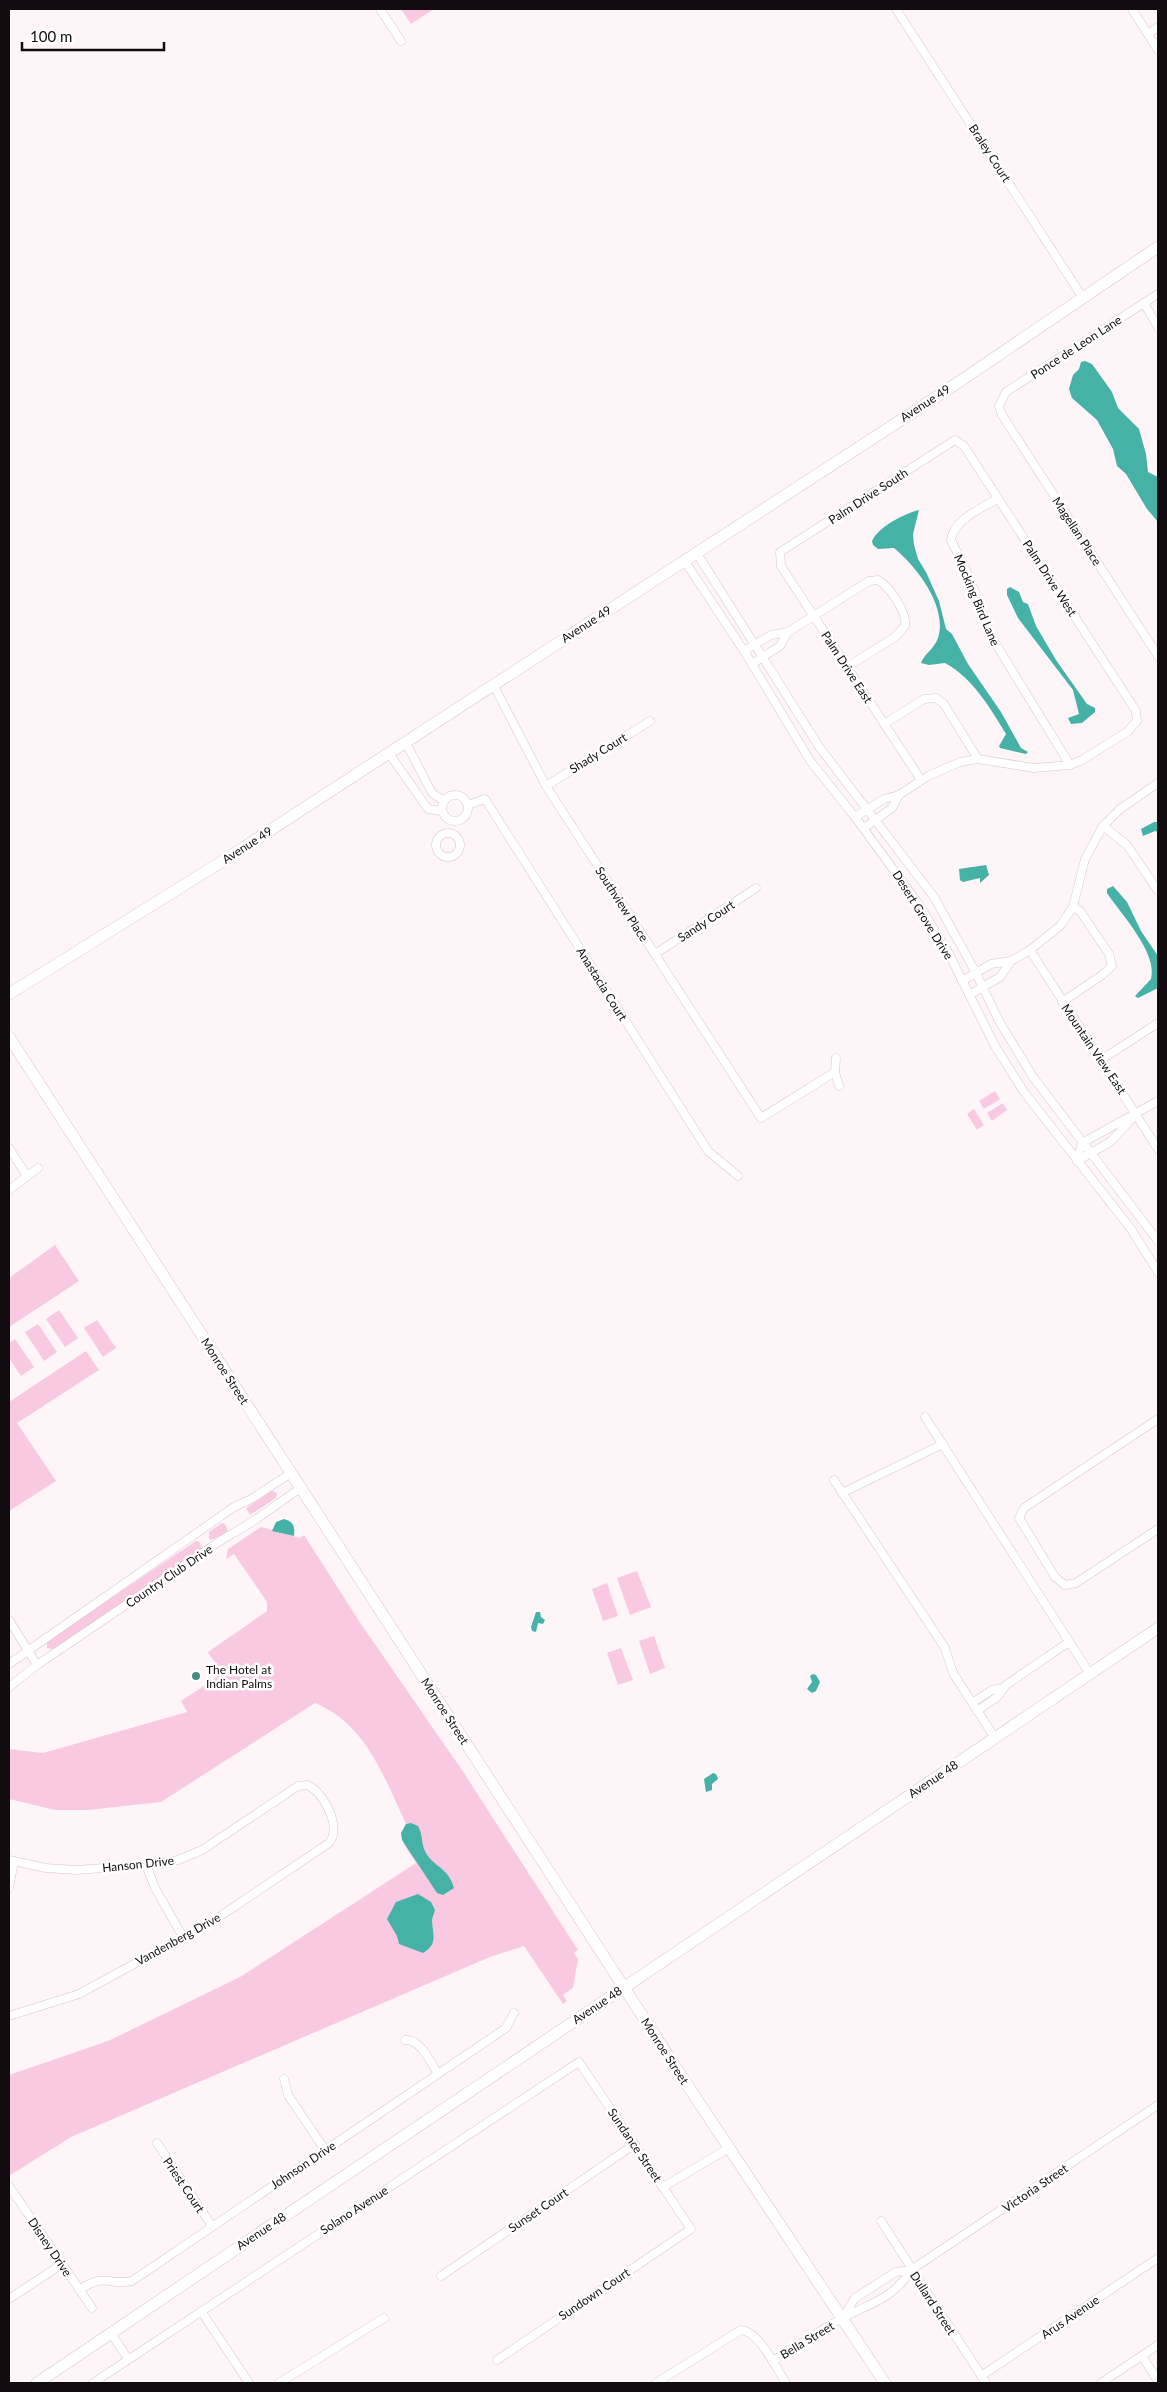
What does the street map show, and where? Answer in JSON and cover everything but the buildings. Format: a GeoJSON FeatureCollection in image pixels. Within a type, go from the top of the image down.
{"type":"FeatureCollection","features":[{"type":"Feature","properties":{"kind":"main road","name":"Avenue 49"},"geometry":{"type":"LineString","coordinates":[[9,994],[226,859],[940,394],[1158,247]]}},
{"type":"Feature","properties":{"kind":"main road","name":"Monroe Street"},"geometry":{"type":"LineString","coordinates":[[9,1037],[623,1987],[885,2383]]}},
{"type":"Feature","properties":{"kind":"main road","name":"Avenue 48"},"geometry":{"type":"LineString","coordinates":[[37,2383],[1158,1628]]}},
{"type":"Feature","properties":{"kind":"street"},"geometry":{"type":"LineString","coordinates":[[380,9],[401,42]]}},
{"type":"Feature","properties":{"kind":"street","name":"Braley Court"},"geometry":{"type":"LineString","coordinates":[[896,9],[1083,298]]}},
{"type":"Feature","properties":{"kind":"street"},"geometry":{"type":"LineString","coordinates":[[1132,9],[1158,50]]}},
{"type":"Feature","properties":{"kind":"street"},"geometry":{"type":"LineString","coordinates":[[1148,34],[1158,27]]}},
{"type":"Feature","properties":{"kind":"street","name":"Ponce de Leon Lane"},"geometry":{"type":"LineString","coordinates":[[999,406],[1006,392],[1158,294]]}},
{"type":"Feature","properties":{"kind":"street"},"geometry":{"type":"LineString","coordinates":[[1144,302],[1158,327]]}},
{"type":"Feature","properties":{"kind":"street","name":"Magellan Place"},"geometry":{"type":"LineString","coordinates":[[999,406],[1002,415],[1158,656]]}},
{"type":"Feature","properties":{"kind":"street","name":"Palm Drive West"},"geometry":{"type":"LineString","coordinates":[[955,440],[964,446],[1136,711],[1138,721],[1127,732],[1082,760],[1070,765]]}},
{"type":"Feature","properties":{"kind":"street","name":"Palm Drive South"},"geometry":{"type":"LineString","coordinates":[[780,552],[955,440]]}},
{"type":"Feature","properties":{"kind":"street","name":"Mocking Bird Lane"},"geometry":{"type":"LineString","coordinates":[[997,499],[960,523],[952,534],[951,540],[969,576],[991,636],[1070,765]]}},
{"type":"Feature","properties":{"kind":"street","name":"Desert Grove Drive"},"geometry":{"type":"LineString","coordinates":[[696,552],[820,748],[934,897],[976,973],[999,1021],[1033,1078],[1158,1241]]}},
{"type":"Feature","properties":{"kind":"street","name":"Palm Drive East"},"geometry":{"type":"LineString","coordinates":[[780,552],[781,566],[921,780]]}},
{"type":"Feature","properties":{"kind":"street","name":"Desert Grove Drive"},"geometry":{"type":"LineString","coordinates":[[684,560],[744,651],[811,762],[864,828],[917,900],[948,952],[995,1046],[1018,1083],[1131,1229],[1158,1272]]}},
{"type":"Feature","properties":{"kind":"street"},"geometry":{"type":"LineString","coordinates":[[744,651],[771,635],[788,632],[869,581],[878,580],[888,588],[906,620],[902,631],[847,667]]}},
{"type":"Feature","properties":{"kind":"street"},"geometry":{"type":"LineString","coordinates":[[752,664],[780,646],[788,632]]}},
{"type":"Feature","properties":{"kind":"street","name":"Southview Place"},"geometry":{"type":"LineString","coordinates":[[494,684],[546,786],[761,1118],[835,1072]]}},
{"type":"Feature","properties":{"kind":"street"},"geometry":{"type":"LineString","coordinates":[[884,724],[924,699],[936,698],[944,704],[978,759]]}},
{"type":"Feature","properties":{"kind":"street","name":"Shady Court"},"geometry":{"type":"LineString","coordinates":[[546,786],[650,721]]}},
{"type":"Feature","properties":{"kind":"street"},"geometry":{"type":"LineString","coordinates":[[405,741],[432,793],[444,801],[442,811]]}},
{"type":"Feature","properties":{"kind":"street"},"geometry":{"type":"LineString","coordinates":[[388,752],[428,809],[442,811],[452,821],[463,819],[468,805]]}},
{"type":"Feature","properties":{"kind":"street"},"geometry":{"type":"LineString","coordinates":[[855,817],[884,798],[899,795],[947,766],[978,759],[1034,768],[1070,765]]}},
{"type":"Feature","properties":{"kind":"street"},"geometry":{"type":"LineString","coordinates":[[962,981],[991,964],[1011,960],[1030,950],[1060,926],[1073,907],[1085,859],[1103,826],[1120,809],[1158,783]]}},
{"type":"Feature","properties":{"kind":"street","name":"Anastacia Court"},"geometry":{"type":"LineString","coordinates":[[444,801],[452,795],[462,796],[468,805],[485,799],[708,1151],[738,1176]]}},
{"type":"Feature","properties":{"kind":"street"},"geometry":{"type":"LineString","coordinates":[[864,828],[892,808],[899,795]]}},
{"type":"Feature","properties":{"kind":"street"},"geometry":{"type":"LineString","coordinates":[[451,833],[452,821]]}},
{"type":"Feature","properties":{"kind":"street"},"geometry":{"type":"LineString","coordinates":[[1103,826],[1126,844],[1158,891]]}},
{"type":"Feature","properties":{"kind":"street","name":"Sandy Court"},"geometry":{"type":"LineString","coordinates":[[655,954],[756,888]]}},
{"type":"Feature","properties":{"kind":"street"},"geometry":{"type":"LineString","coordinates":[[1062,1002],[1112,966],[1109,954],[1080,911],[1073,907]]}},
{"type":"Feature","properties":{"kind":"street","name":"Mountain View East"},"geometry":{"type":"LineString","coordinates":[[1030,950],[1158,1149]]}},
{"type":"Feature","properties":{"kind":"street"},"geometry":{"type":"LineString","coordinates":[[969,995],[1000,977],[1011,960]]}},
{"type":"Feature","properties":{"kind":"street"},"geometry":{"type":"LineString","coordinates":[[1101,1060],[1158,1024]]}},
{"type":"Feature","properties":{"kind":"street"},"geometry":{"type":"LineString","coordinates":[[836,1058],[835,1072],[839,1086]]}},
{"type":"Feature","properties":{"kind":"street"},"geometry":{"type":"LineString","coordinates":[[1077,1161],[1082,1142],[1101,1130],[1137,1114],[1158,1101]]}},
{"type":"Feature","properties":{"kind":"street"},"geometry":{"type":"LineString","coordinates":[[1077,1161],[1110,1142],[1137,1114]]}},
{"type":"Feature","properties":{"kind":"street"},"geometry":{"type":"LineString","coordinates":[[9,1148],[27,1176]]}},
{"type":"Feature","properties":{"kind":"street"},"geometry":{"type":"LineString","coordinates":[[9,1190],[38,1168]]}},
{"type":"Feature","properties":{"kind":"street"},"geometry":{"type":"LineString","coordinates":[[925,1417],[1025,1569],[1090,1674]]}},
{"type":"Feature","properties":{"kind":"street"},"geometry":{"type":"LineString","coordinates":[[1158,1419],[1024,1508],[1019,1518],[1055,1577],[1061,1584],[1065,1585],[1076,1583],[1158,1529]]}},
{"type":"Feature","properties":{"kind":"street"},"geometry":{"type":"LineString","coordinates":[[842,1493],[943,1444]]}},
{"type":"Feature","properties":{"kind":"street","name":"Country Club Drive"},"geometry":{"type":"LineString","coordinates":[[27,1649],[216,1522],[234,1507],[253,1498],[291,1473]]}},
{"type":"Feature","properties":{"kind":"street"},"geometry":{"type":"LineString","coordinates":[[834,1480],[945,1648],[953,1673],[995,1738]]}},
{"type":"Feature","properties":{"kind":"street","name":"Country Club Drive"},"geometry":{"type":"LineString","coordinates":[[37,1665],[301,1488]]}},
{"type":"Feature","properties":{"kind":"street"},"geometry":{"type":"LineString","coordinates":[[9,1620],[37,1665],[9,1687]]}},
{"type":"Feature","properties":{"kind":"street"},"geometry":{"type":"LineString","coordinates":[[977,1711],[997,1697],[1003,1688],[1069,1642]]}},
{"type":"Feature","properties":{"kind":"street"},"geometry":{"type":"LineString","coordinates":[[9,1664],[27,1649]]}},
{"type":"Feature","properties":{"kind":"street"},"geometry":{"type":"LineString","coordinates":[[972,1703],[992,1690],[1003,1688]]}},
{"type":"Feature","properties":{"kind":"street","name":"Hanson Drive"},"geometry":{"type":"LineString","coordinates":[[11,1861],[61,1870],[146,1865],[178,1860],[202,1850],[289,1791],[298,1786],[307,1785],[319,1793],[334,1825],[334,1837]]}},
{"type":"Feature","properties":{"kind":"street","name":"Vandenberg Drive"},"geometry":{"type":"LineString","coordinates":[[9,2016],[70,1999],[213,1921],[324,1847],[334,1837]]}},
{"type":"Feature","properties":{"kind":"street"},"geometry":{"type":"LineString","coordinates":[[9,1888],[11,1861]]}},
{"type":"Feature","properties":{"kind":"street"},"geometry":{"type":"LineString","coordinates":[[146,1865],[155,1888],[183,1937]]}},
{"type":"Feature","properties":{"kind":"street","name":"Johnson Drive"},"geometry":{"type":"LineString","coordinates":[[79,2290],[97,2280],[122,2283],[132,2281],[506,2028],[514,2013]]}},
{"type":"Feature","properties":{"kind":"street"},"geometry":{"type":"LineString","coordinates":[[405,2040],[417,2043],[438,2074]]}},
{"type":"Feature","properties":{"kind":"street","name":"Sundance Street"},"geometry":{"type":"LineString","coordinates":[[579,2062],[691,2229]]}},
{"type":"Feature","properties":{"kind":"street","name":"Solano Avenue"},"geometry":{"type":"LineString","coordinates":[[93,2383],[579,2062]]}},
{"type":"Feature","properties":{"kind":"street"},"geometry":{"type":"LineString","coordinates":[[284,2079],[288,2095],[325,2150]]}},
{"type":"Feature","properties":{"kind":"street","name":"Victoria Street"},"geometry":{"type":"LineString","coordinates":[[842,2319],[864,2310],[902,2285],[912,2270],[1158,2106]]}},
{"type":"Feature","properties":{"kind":"street","name":"Priest Court"},"geometry":{"type":"LineString","coordinates":[[156,2143],[212,2226]]}},
{"type":"Feature","properties":{"kind":"street","name":"Sunset Court"},"geometry":{"type":"LineString","coordinates":[[441,2276],[634,2144]]}},
{"type":"Feature","properties":{"kind":"street"},"geometry":{"type":"LineString","coordinates":[[663,2187],[729,2148]]}},
{"type":"Feature","properties":{"kind":"street","name":"Disney Drive"},"geometry":{"type":"LineString","coordinates":[[9,2186],[92,2308]]}},
{"type":"Feature","properties":{"kind":"street","name":"Dullard Street"},"geometry":{"type":"LineString","coordinates":[[881,2221],[984,2380]]}},
{"type":"Feature","properties":{"kind":"street","name":"Sundown Court"},"geometry":{"type":"LineString","coordinates":[[497,2360],[691,2229]]}},
{"type":"Feature","properties":{"kind":"street","name":"Arus Avenue"},"geometry":{"type":"LineString","coordinates":[[984,2380],[1158,2258]]}},
{"type":"Feature","properties":{"kind":"street"},"geometry":{"type":"LineString","coordinates":[[9,2299],[62,2264]]}},
{"type":"Feature","properties":{"kind":"street","name":"Victoria Street"},"geometry":{"type":"LineString","coordinates":[[842,2319],[854,2298],[896,2272],[912,2270]]}},
{"type":"Feature","properties":{"kind":"street"},"geometry":{"type":"LineString","coordinates":[[201,2311],[249,2383]]}},
{"type":"Feature","properties":{"kind":"street"},"geometry":{"type":"LineString","coordinates":[[279,2383],[384,2318]]}},
{"type":"Feature","properties":{"kind":"street","name":"Bella Street"},"geometry":{"type":"LineString","coordinates":[[772,2362],[842,2319]]}},
{"type":"Feature","properties":{"kind":"street"},"geometry":{"type":"LineString","coordinates":[[656,2383],[734,2332],[746,2330],[756,2336],[786,2383]]}},
{"type":"Feature","properties":{"kind":"street"},"geometry":{"type":"LineString","coordinates":[[111,2333],[128,2359]]}},
{"type":"Feature","properties":{"kind":"street"},"geometry":{"type":"LineString","coordinates":[[1101,2383],[1158,2345]]}},
{"type":"Feature","properties":{"kind":"street"},"geometry":{"type":"LineString","coordinates":[[1142,2356],[1158,2381]]}},
{"type":"Feature","properties":{"kind":"shaded area"},"geometry":{"type":"Polygon","coordinates":[[[401,9],[434,9],[411,24],[401,9]]]}},
{"type":"Feature","properties":{"kind":"shaded area"},"geometry":{"type":"Polygon","coordinates":[[[1085,361],[1092,364],[1112,392],[1118,408],[1139,429],[1146,454],[1148,472],[1158,477],[1158,522],[1147,509],[1126,474],[1117,466],[1113,449],[1097,420],[1072,398],[1069,389],[1073,375],[1079,369],[1081,362],[1085,361]]]}},
{"type":"Feature","properties":{"kind":"shaded area"},"geometry":{"type":"Polygon","coordinates":[[[919,510],[913,534],[914,545],[918,559],[939,601],[946,629],[952,634],[968,664],[1001,712],[1021,748],[1028,752],[1026,754],[1000,748],[999,746],[1006,734],[980,694],[955,669],[945,663],[929,665],[921,663],[938,638],[940,626],[935,601],[921,577],[903,556],[894,548],[878,549],[873,545],[872,541],[880,530],[886,526],[906,514],[919,510]]]}},
{"type":"Feature","properties":{"kind":"shaded area"},"geometry":{"type":"Polygon","coordinates":[[[1010,587],[1019,592],[1023,602],[1028,604],[1036,626],[1056,660],[1087,704],[1095,708],[1095,712],[1082,723],[1071,724],[1068,718],[1079,714],[1073,690],[1018,618],[1007,595],[1007,589],[1010,587]]]}},
{"type":"Feature","properties":{"kind":"shaded area"},"geometry":{"type":"Polygon","coordinates":[[[1154,822],[1158,822],[1158,832],[1155,831],[1143,836],[1141,829],[1154,822]]]}},
{"type":"Feature","properties":{"kind":"shaded area"},"geometry":{"type":"Polygon","coordinates":[[[986,865],[989,875],[980,883],[980,878],[963,882],[960,880],[959,869],[986,865]]]}},
{"type":"Feature","properties":{"kind":"shaded area"},"geometry":{"type":"Polygon","coordinates":[[[1113,886],[1127,902],[1141,931],[1158,956],[1158,988],[1138,998],[1135,996],[1151,979],[1152,969],[1144,946],[1137,934],[1107,893],[1107,889],[1113,886]]]}},
{"type":"Feature","properties":{"kind":"shaded area"},"geometry":{"type":"Polygon","coordinates":[[[995,1091],[1000,1099],[984,1109],[979,1101],[995,1091]]]}},
{"type":"Feature","properties":{"kind":"shaded area"},"geometry":{"type":"Polygon","coordinates":[[[1003,1103],[1007,1110],[992,1121],[987,1113],[1003,1103]]]}},
{"type":"Feature","properties":{"kind":"shaded area"},"geometry":{"type":"Polygon","coordinates":[[[974,1109],[984,1125],[977,1130],[967,1114],[974,1109]]]}},
{"type":"Feature","properties":{"kind":"shaded area"},"geometry":{"type":"Polygon","coordinates":[[[55,1245],[79,1281],[9,1327],[9,1278],[55,1245]]]}},
{"type":"Feature","properties":{"kind":"shaded area"},"geometry":{"type":"Polygon","coordinates":[[[59,1310],[78,1338],[65,1347],[46,1319],[59,1310]]]}},
{"type":"Feature","properties":{"kind":"shaded area"},"geometry":{"type":"Polygon","coordinates":[[[97,1320],[116,1348],[103,1357],[84,1328],[97,1320]]]}},
{"type":"Feature","properties":{"kind":"shaded area"},"geometry":{"type":"Polygon","coordinates":[[[38,1324],[57,1352],[44,1361],[25,1332],[38,1324]]]}},
{"type":"Feature","properties":{"kind":"shaded area"},"geometry":{"type":"Polygon","coordinates":[[[15,1339],[34,1367],[21,1376],[9,1358],[9,1343],[15,1339]]]}},
{"type":"Feature","properties":{"kind":"shaded area"},"geometry":{"type":"Polygon","coordinates":[[[86,1351],[99,1370],[17,1423],[56,1481],[9,1511],[9,1402],[86,1351]]]}},
{"type":"Feature","properties":{"kind":"shaded area"},"geometry":{"type":"Polygon","coordinates":[[[272,1491],[277,1493],[276,1498],[250,1515],[246,1508],[272,1491]]]}},
{"type":"Feature","properties":{"kind":"shaded area"},"geometry":{"type":"Polygon","coordinates":[[[284,1519],[293,1525],[294,1536],[272,1531],[276,1522],[284,1519]]]}},
{"type":"Feature","properties":{"kind":"shaded area"},"geometry":{"type":"Polygon","coordinates":[[[222,1523],[225,1524],[228,1532],[211,1540],[209,1532],[222,1523]]]}},
{"type":"Feature","properties":{"kind":"shaded area"},"geometry":{"type":"Polygon","coordinates":[[[261,1527],[300,1538],[304,1535],[361,1624],[464,1773],[578,1950],[574,1953],[578,1959],[573,1988],[563,1995],[567,2001],[563,2004],[524,1946],[490,1957],[71,2137],[9,2176],[9,2075],[108,2041],[240,1977],[416,1863],[404,1844],[402,1835],[406,1824],[390,1788],[371,1754],[348,1724],[333,1712],[315,1703],[161,1802],[88,1810],[55,1810],[9,1799],[9,1749],[43,1753],[187,1712],[181,1701],[222,1674],[208,1652],[267,1611],[267,1602],[234,1554],[226,1559],[228,1549],[261,1527]]]}},
{"type":"Feature","properties":{"kind":"shaded area"},"geometry":{"type":"Polygon","coordinates":[[[196,1541],[199,1541],[202,1549],[53,1649],[47,1648],[47,1641],[196,1541]]]}},
{"type":"Feature","properties":{"kind":"shaded area"},"geometry":{"type":"Polygon","coordinates":[[[637,1571],[651,1607],[630,1615],[617,1578],[637,1571]]]}},
{"type":"Feature","properties":{"kind":"shaded area"},"geometry":{"type":"Polygon","coordinates":[[[607,1583],[618,1616],[603,1621],[592,1589],[607,1583]]]}},
{"type":"Feature","properties":{"kind":"shaded area"},"geometry":{"type":"Polygon","coordinates":[[[536,1612],[540,1612],[541,1617],[545,1620],[543,1624],[538,1623],[536,1632],[532,1631],[531,1627],[536,1612]]]}},
{"type":"Feature","properties":{"kind":"shaded area"},"geometry":{"type":"Polygon","coordinates":[[[654,1636],[665,1668],[650,1674],[639,1641],[654,1636]]]}},
{"type":"Feature","properties":{"kind":"shaded area"},"geometry":{"type":"Polygon","coordinates":[[[621,1648],[633,1680],[618,1685],[607,1653],[621,1648]]]}},
{"type":"Feature","properties":{"kind":"shaded area"},"geometry":{"type":"Polygon","coordinates":[[[816,1675],[820,1682],[816,1691],[812,1693],[807,1689],[812,1682],[810,1676],[816,1675]]]}},
{"type":"Feature","properties":{"kind":"shaded area"},"geometry":{"type":"Polygon","coordinates":[[[713,1773],[716,1774],[718,1779],[712,1784],[712,1790],[706,1792],[704,1779],[713,1773]]]}},
{"type":"Feature","properties":{"kind":"shaded area"},"geometry":{"type":"Polygon","coordinates":[[[411,1823],[420,1829],[426,1853],[445,1872],[451,1881],[454,1888],[443,1895],[437,1893],[402,1840],[401,1833],[406,1824],[411,1823]]]}},
{"type":"Feature","properties":{"kind":"shaded area"},"geometry":{"type":"Polygon","coordinates":[[[418,1894],[431,1902],[435,1910],[432,1920],[433,1943],[423,1953],[399,1944],[397,1936],[387,1919],[396,1902],[418,1894]]]}},
{"type":"Feature","properties":{"kind":"place","name":"The Hotel at Indian Palms"},"geometry":{"type":"Point","coordinates":[196,1676]}}]}
